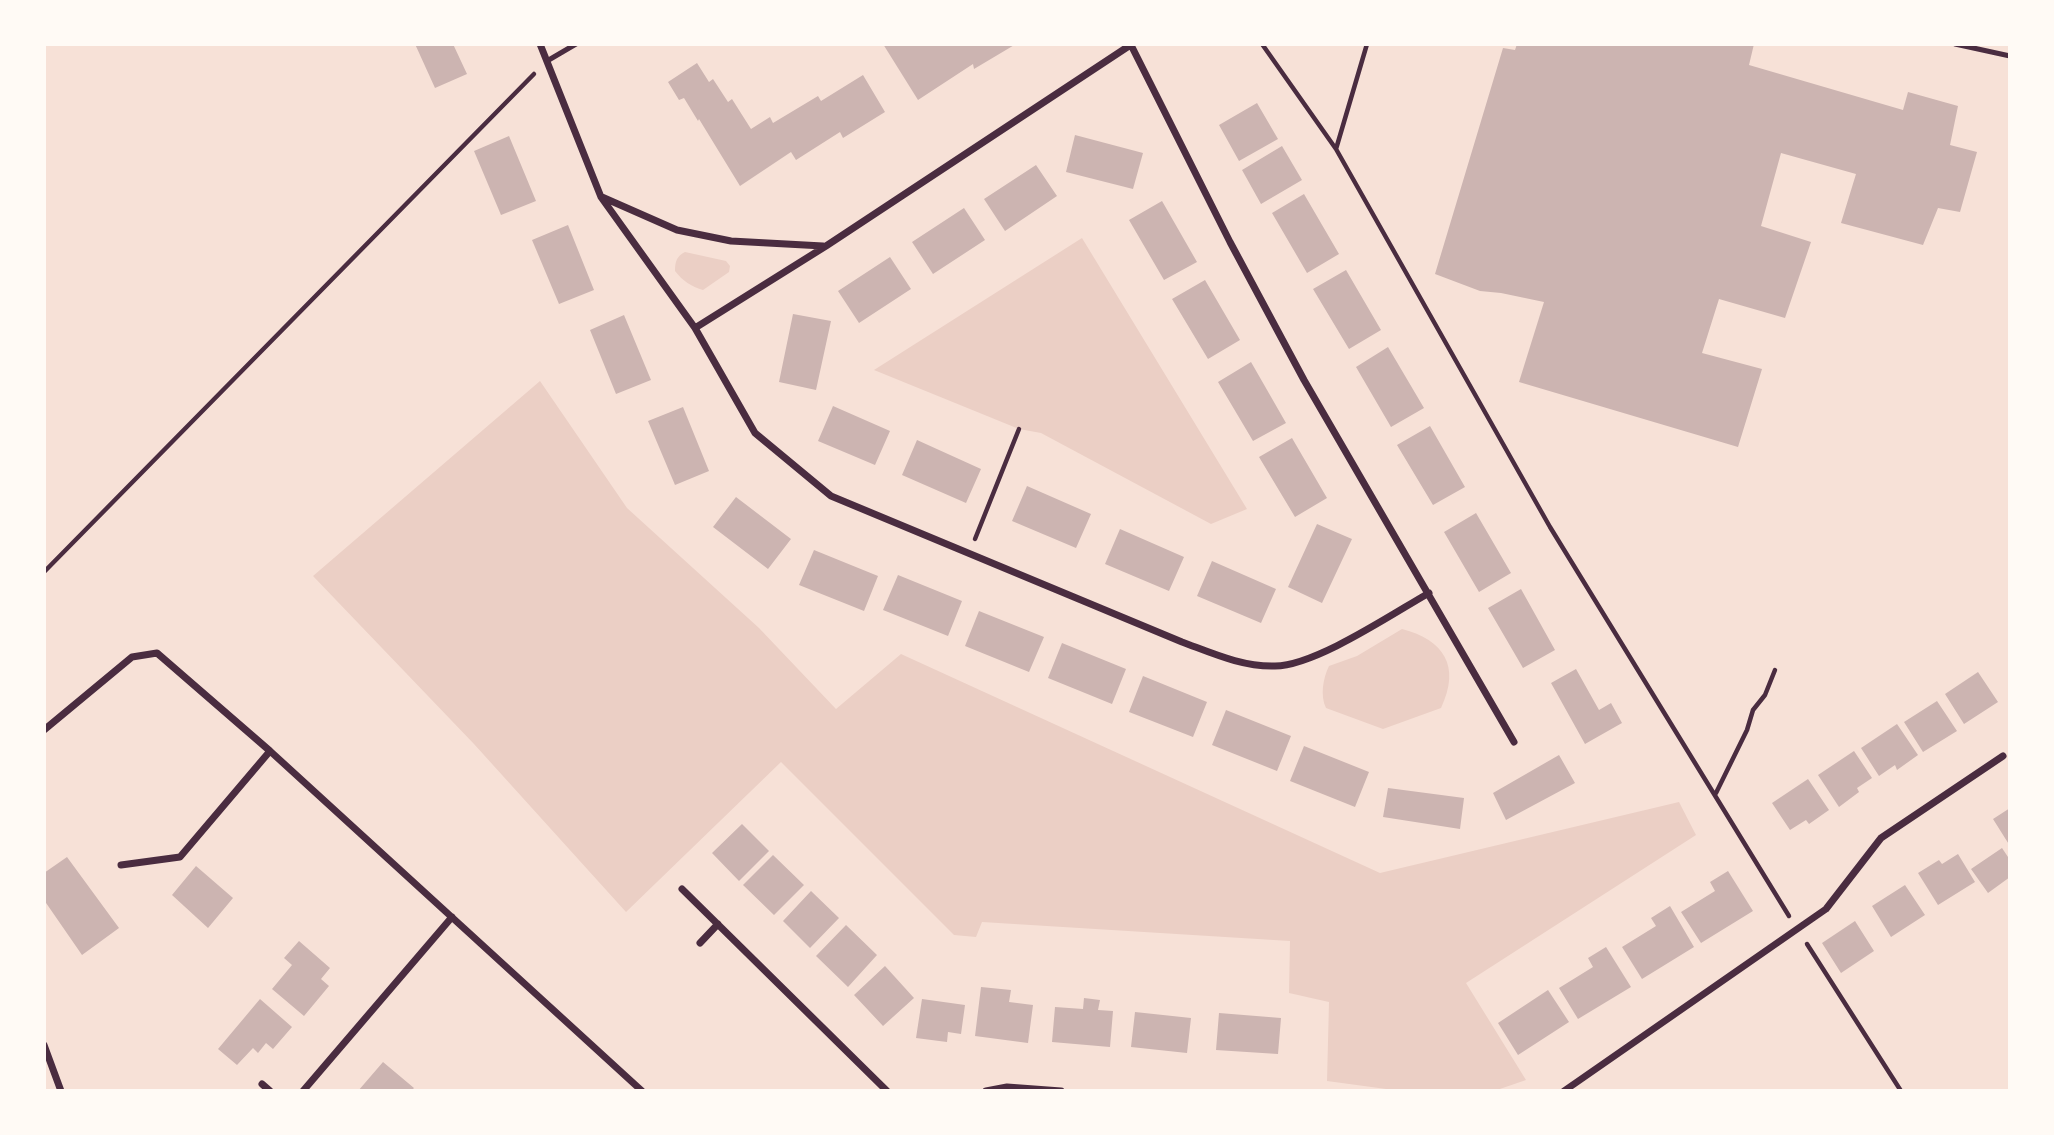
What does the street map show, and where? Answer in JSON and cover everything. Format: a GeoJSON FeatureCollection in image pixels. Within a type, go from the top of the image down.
{"type":"FeatureCollection","features":[{"type":"Feature","properties":{"kind":"street"},"geometry":{"type":"LineString","coordinates":[[540,44],[601,197],[695,328],[755,433],[831,496],[1182,642],[1240,663],[1276,666],[1306,660],[1429,593]]}},
{"type":"Feature","properties":{"kind":"street"},"geometry":{"type":"LineString","coordinates":[[695,328],[826,246],[1132,44],[1230,242],[1279,334],[1514,743]]}},
{"type":"Feature","properties":{"kind":"street"},"geometry":{"type":"LineString","coordinates":[[601,197],[677,230],[732,241],[826,246]]}},
{"type":"Feature","properties":{"kind":"street"},"geometry":{"type":"LineString","coordinates":[[44,730],[132,657],[157,653],[270,751],[642,1091]]}},
{"type":"Feature","properties":{"kind":"street"},"geometry":{"type":"LineString","coordinates":[[121,865],[180,857],[270,751]]}},
{"type":"Feature","properties":{"kind":"street"},"geometry":{"type":"LineString","coordinates":[[1564,1091],[1826,909],[1881,838],[2003,756]]}},
{"type":"Feature","properties":{"kind":"street"},"geometry":{"type":"LineString","coordinates":[[682,889],[887,1091]]}},
{"type":"Feature","properties":{"kind":"street"},"geometry":{"type":"LineString","coordinates":[[303,1091],[452,917]]}},
{"type":"Feature","properties":{"kind":"street"},"geometry":{"type":"LineString","coordinates":[[700,943],[718,924]]}},
{"type":"Feature","properties":{"kind":"street"},"geometry":{"type":"LineString","coordinates":[[44,1045],[61,1091]]}},
{"type":"Feature","properties":{"kind":"street"},"geometry":{"type":"LineString","coordinates":[[262,1084],[270,1091]]}},
{"type":"Feature","properties":{"kind":"street"},"geometry":{"type":"LineString","coordinates":[[986,1091],[1007,1087],[1061,1091]]}},
{"type":"Feature","properties":{"kind":"lane"},"geometry":{"type":"LineString","coordinates":[[547,61],[576,44]]}},
{"type":"Feature","properties":{"kind":"lane"},"geometry":{"type":"LineString","coordinates":[[1955,44],[2010,56]]}},
{"type":"Feature","properties":{"kind":"path"},"geometry":{"type":"LineString","coordinates":[[1262,44],[1336,149],[1550,527],[1798,930],[1901,1091]]}},
{"type":"Feature","properties":{"kind":"path"},"geometry":{"type":"LineString","coordinates":[[1336,149],[1367,44]]}},
{"type":"Feature","properties":{"kind":"path"},"geometry":{"type":"LineString","coordinates":[[44,572],[547,61]]}},
{"type":"Feature","properties":{"kind":"path"},"geometry":{"type":"LineString","coordinates":[[969,552],[1019,429]]}},
{"type":"Feature","properties":{"kind":"path"},"geometry":{"type":"LineString","coordinates":[[1716,793],[1747,730],[1753,710],[1765,695],[1775,670]]}},
{"type":"Feature","properties":{"kind":"shaded area"},"geometry":{"type":"Polygon","coordinates":[[[1082,238],[1247,509],[1211,524],[1041,433],[1019,429],[874,370],[1082,238]]]}},
{"type":"Feature","properties":{"kind":"shaded area"},"geometry":{"type":"Polygon","coordinates":[[[685,252],[726,261],[730,266],[729,272],[703,290],[694,287],[675,271],[677,259],[685,252]]]}},
{"type":"Feature","properties":{"kind":"shaded area"},"geometry":{"type":"Polygon","coordinates":[[[540,381],[627,508],[759,628],[836,709],[901,654],[1380,873],[1679,802],[1696,835],[1466,983],[1526,1080],[1494,1091],[1401,1091],[1327,1081],[1329,1002],[1289,993],[1290,941],[982,922],[976,937],[954,935],[781,762],[626,912],[474,744],[313,576],[540,381]]]}},
{"type":"Feature","properties":{"kind":"shaded area"},"geometry":{"type":"Polygon","coordinates":[[[1402,629],[1429,640],[1445,657],[1449,667],[1449,679],[1441,708],[1383,729],[1326,708],[1323,687],[1329,666],[1357,656],[1402,629]]]}},
{"type":"Feature","properties":{"kind":"building"},"geometry":{"type":"Polygon","coordinates":[[[415,44],[453,44],[467,74],[435,88],[415,44]]]}},
{"type":"Feature","properties":{"kind":"building"},"geometry":{"type":"Polygon","coordinates":[[[883,44],[1016,44],[974,69],[973,64],[918,100],[883,44]]]}},
{"type":"Feature","properties":{"kind":"building"},"geometry":{"type":"Polygon","coordinates":[[[1517,44],[1754,44],[1749,65],[1903,110],[1908,92],[1958,106],[1950,145],[1977,152],[1960,212],[1938,208],[1923,245],[1841,223],[1856,174],[1781,153],[1761,226],[1811,242],[1785,318],[1719,299],[1702,353],[1762,369],[1738,447],[1519,382],[1544,302],[1480,291],[1435,274],[1503,48],[1515,50],[1517,44]]]}},
{"type":"Feature","properties":{"kind":"building"},"geometry":{"type":"Polygon","coordinates":[[[697,63],[709,82],[713,79],[728,102],[732,99],[751,129],[770,117],[773,123],[818,96],[821,101],[863,75],[885,112],[843,138],[840,132],[796,160],[791,152],[740,186],[699,119],[698,121],[684,98],[679,100],[668,82],[697,63]]]}},
{"type":"Feature","properties":{"kind":"building"},"geometry":{"type":"Polygon","coordinates":[[[1257,103],[1278,139],[1239,161],[1219,125],[1257,103]]]}},
{"type":"Feature","properties":{"kind":"building"},"geometry":{"type":"Polygon","coordinates":[[[1075,135],[1143,153],[1133,189],[1066,172],[1075,135]]]}},
{"type":"Feature","properties":{"kind":"building"},"geometry":{"type":"Polygon","coordinates":[[[509,136],[536,201],[501,215],[474,151],[509,136]]]}},
{"type":"Feature","properties":{"kind":"building"},"geometry":{"type":"Polygon","coordinates":[[[1282,146],[1302,180],[1261,204],[1242,170],[1282,146]]]}},
{"type":"Feature","properties":{"kind":"building"},"geometry":{"type":"Polygon","coordinates":[[[1036,165],[1057,196],[1005,231],[984,199],[1036,165]]]}},
{"type":"Feature","properties":{"kind":"building"},"geometry":{"type":"Polygon","coordinates":[[[1304,194],[1339,254],[1307,273],[1272,213],[1304,194]]]}},
{"type":"Feature","properties":{"kind":"building"},"geometry":{"type":"Polygon","coordinates":[[[1162,201],[1197,262],[1164,280],[1129,220],[1162,201]]]}},
{"type":"Feature","properties":{"kind":"building"},"geometry":{"type":"Polygon","coordinates":[[[964,208],[985,240],[933,274],[912,242],[964,208]]]}},
{"type":"Feature","properties":{"kind":"building"},"geometry":{"type":"Polygon","coordinates":[[[568,225],[594,290],[559,304],[532,240],[568,225]]]}},
{"type":"Feature","properties":{"kind":"building"},"geometry":{"type":"Polygon","coordinates":[[[890,257],[911,289],[859,323],[838,291],[890,257]]]}},
{"type":"Feature","properties":{"kind":"building"},"geometry":{"type":"Polygon","coordinates":[[[1346,270],[1381,330],[1349,349],[1313,289],[1346,270]]]}},
{"type":"Feature","properties":{"kind":"building"},"geometry":{"type":"Polygon","coordinates":[[[1205,280],[1240,340],[1208,359],[1172,299],[1205,280]]]}},
{"type":"Feature","properties":{"kind":"building"},"geometry":{"type":"Polygon","coordinates":[[[793,314],[831,321],[816,390],[779,382],[793,314]]]}},
{"type":"Feature","properties":{"kind":"building"},"geometry":{"type":"Polygon","coordinates":[[[624,315],[651,380],[616,394],[590,330],[624,315]]]}},
{"type":"Feature","properties":{"kind":"building"},"geometry":{"type":"Polygon","coordinates":[[[1388,347],[1424,408],[1391,427],[1356,367],[1388,347]]]}},
{"type":"Feature","properties":{"kind":"building"},"geometry":{"type":"Polygon","coordinates":[[[1251,362],[1286,423],[1253,441],[1218,382],[1251,362]]]}},
{"type":"Feature","properties":{"kind":"building"},"geometry":{"type":"Polygon","coordinates":[[[833,406],[890,431],[875,465],[818,441],[833,406]]]}},
{"type":"Feature","properties":{"kind":"building"},"geometry":{"type":"Polygon","coordinates":[[[683,407],[709,471],[675,485],[648,421],[683,407]]]}},
{"type":"Feature","properties":{"kind":"building"},"geometry":{"type":"Polygon","coordinates":[[[1430,426],[1465,487],[1433,505],[1397,445],[1430,426]]]}},
{"type":"Feature","properties":{"kind":"building"},"geometry":{"type":"Polygon","coordinates":[[[1292,438],[1327,498],[1295,517],[1259,457],[1292,438]]]}},
{"type":"Feature","properties":{"kind":"building"},"geometry":{"type":"Polygon","coordinates":[[[917,440],[981,469],[966,503],[902,475],[917,440]]]}},
{"type":"Feature","properties":{"kind":"building"},"geometry":{"type":"Polygon","coordinates":[[[1027,486],[1091,514],[1076,548],[1012,521],[1027,486]]]}},
{"type":"Feature","properties":{"kind":"building"},"geometry":{"type":"Polygon","coordinates":[[[736,497],[791,539],[768,569],[713,527],[736,497]]]}},
{"type":"Feature","properties":{"kind":"building"},"geometry":{"type":"Polygon","coordinates":[[[1476,513],[1511,573],[1479,592],[1444,532],[1476,513]]]}},
{"type":"Feature","properties":{"kind":"building"},"geometry":{"type":"Polygon","coordinates":[[[1317,524],[1352,539],[1322,603],[1288,587],[1317,524]]]}},
{"type":"Feature","properties":{"kind":"building"},"geometry":{"type":"Polygon","coordinates":[[[1120,529],[1184,557],[1169,591],[1105,564],[1120,529]]]}},
{"type":"Feature","properties":{"kind":"building"},"geometry":{"type":"Polygon","coordinates":[[[814,550],[878,576],[864,611],[799,585],[814,550]]]}},
{"type":"Feature","properties":{"kind":"building"},"geometry":{"type":"Polygon","coordinates":[[[1212,561],[1276,589],[1261,623],[1197,596],[1212,561]]]}},
{"type":"Feature","properties":{"kind":"building"},"geometry":{"type":"Polygon","coordinates":[[[898,575],[962,601],[948,636],[883,610],[898,575]]]}},
{"type":"Feature","properties":{"kind":"building"},"geometry":{"type":"Polygon","coordinates":[[[1521,589],[1555,650],[1523,668],[1488,608],[1521,589]]]}},
{"type":"Feature","properties":{"kind":"building"},"geometry":{"type":"Polygon","coordinates":[[[979,611],[1044,637],[1029,672],[965,646],[979,611]]]}},
{"type":"Feature","properties":{"kind":"building"},"geometry":{"type":"Polygon","coordinates":[[[1062,643],[1126,669],[1112,704],[1048,678],[1062,643]]]}},
{"type":"Feature","properties":{"kind":"building"},"geometry":{"type":"Polygon","coordinates":[[[1576,669],[1599,710],[1611,703],[1622,723],[1585,744],[1551,683],[1576,669]]]}},
{"type":"Feature","properties":{"kind":"building"},"geometry":{"type":"Polygon","coordinates":[[[1978,672],[1998,702],[1964,724],[1945,694],[1978,672]]]}},
{"type":"Feature","properties":{"kind":"building"},"geometry":{"type":"Polygon","coordinates":[[[1143,676],[1207,702],[1193,737],[1129,712],[1143,676]]]}},
{"type":"Feature","properties":{"kind":"building"},"geometry":{"type":"Polygon","coordinates":[[[1937,701],[1957,731],[1923,752],[1904,722],[1937,701]]]}},
{"type":"Feature","properties":{"kind":"building"},"geometry":{"type":"Polygon","coordinates":[[[1226,710],[1291,736],[1277,771],[1212,745],[1226,710]]]}},
{"type":"Feature","properties":{"kind":"building"},"geometry":{"type":"Polygon","coordinates":[[[1897,724],[1918,755],[1897,770],[1895,765],[1879,776],[1861,748],[1897,724]]]}},
{"type":"Feature","properties":{"kind":"building"},"geometry":{"type":"Polygon","coordinates":[[[1304,746],[1369,772],[1355,807],[1290,781],[1304,746]]]}},
{"type":"Feature","properties":{"kind":"building"},"geometry":{"type":"Polygon","coordinates":[[[1854,751],[1872,778],[1857,788],[1859,792],[1839,807],[1818,775],[1854,751]]]}},
{"type":"Feature","properties":{"kind":"building"},"geometry":{"type":"Polygon","coordinates":[[[1559,755],[1575,783],[1506,820],[1493,793],[1559,755]]]}},
{"type":"Feature","properties":{"kind":"building"},"geometry":{"type":"Polygon","coordinates":[[[1808,779],[1829,810],[1809,824],[1806,820],[1790,830],[1772,803],[1808,779]]]}},
{"type":"Feature","properties":{"kind":"building"},"geometry":{"type":"Polygon","coordinates":[[[1388,788],[1464,798],[1460,829],[1383,817],[1388,788]]]}},
{"type":"Feature","properties":{"kind":"building"},"geometry":{"type":"Polygon","coordinates":[[[2010,808],[2010,846],[1993,819],[2010,808]]]}},
{"type":"Feature","properties":{"kind":"building"},"geometry":{"type":"Polygon","coordinates":[[[742,824],[769,851],[739,881],[712,853],[742,824]]]}},
{"type":"Feature","properties":{"kind":"building"},"geometry":{"type":"Polygon","coordinates":[[[2002,848],[2010,860],[2010,877],[1988,893],[1971,869],[2002,848]]]}},
{"type":"Feature","properties":{"kind":"building"},"geometry":{"type":"Polygon","coordinates":[[[1958,854],[1975,882],[1938,905],[1918,873],[1939,860],[1942,864],[1958,854]]]}},
{"type":"Feature","properties":{"kind":"building"},"geometry":{"type":"Polygon","coordinates":[[[773,855],[804,885],[774,915],[743,885],[773,855]]]}},
{"type":"Feature","properties":{"kind":"building"},"geometry":{"type":"Polygon","coordinates":[[[67,857],[119,928],[82,955],[44,900],[44,873],[67,857]]]}},
{"type":"Feature","properties":{"kind":"building"},"geometry":{"type":"Polygon","coordinates":[[[196,866],[233,898],[208,928],[172,895],[196,866]]]}},
{"type":"Feature","properties":{"kind":"building"},"geometry":{"type":"Polygon","coordinates":[[[1728,871],[1753,911],[1701,943],[1681,912],[1715,891],[1710,882],[1728,871]]]}},
{"type":"Feature","properties":{"kind":"building"},"geometry":{"type":"Polygon","coordinates":[[[1905,885],[1925,915],[1891,937],[1872,906],[1905,885]]]}},
{"type":"Feature","properties":{"kind":"building"},"geometry":{"type":"Polygon","coordinates":[[[811,891],[839,918],[810,948],[783,921],[811,891]]]}},
{"type":"Feature","properties":{"kind":"building"},"geometry":{"type":"Polygon","coordinates":[[[1670,906],[1694,947],[1642,979],[1622,947],[1656,926],[1651,918],[1670,906]]]}},
{"type":"Feature","properties":{"kind":"building"},"geometry":{"type":"Polygon","coordinates":[[[1855,921],[1874,951],[1841,973],[1822,943],[1855,921]]]}},
{"type":"Feature","properties":{"kind":"building"},"geometry":{"type":"Polygon","coordinates":[[[846,925],[877,955],[848,987],[816,956],[846,925]]]}},
{"type":"Feature","properties":{"kind":"building"},"geometry":{"type":"Polygon","coordinates":[[[299,941],[330,968],[321,979],[329,986],[304,1016],[272,989],[292,965],[284,958],[299,941]]]}},
{"type":"Feature","properties":{"kind":"building"},"geometry":{"type":"Polygon","coordinates":[[[1606,947],[1631,987],[1578,1019],[1559,988],[1593,967],[1588,958],[1606,947]]]}},
{"type":"Feature","properties":{"kind":"building"},"geometry":{"type":"Polygon","coordinates":[[[885,966],[914,998],[883,1026],[854,995],[885,966]]]}},
{"type":"Feature","properties":{"kind":"building"},"geometry":{"type":"Polygon","coordinates":[[[981,987],[1011,990],[1009,1002],[1033,1005],[1028,1043],[975,1036],[981,987]]]}},
{"type":"Feature","properties":{"kind":"building"},"geometry":{"type":"Polygon","coordinates":[[[1548,990],[1569,1022],[1518,1055],[1498,1023],[1548,990]]]}},
{"type":"Feature","properties":{"kind":"building"},"geometry":{"type":"Polygon","coordinates":[[[1084,998],[1100,1000],[1098,1010],[1113,1011],[1110,1047],[1052,1042],[1055,1007],[1083,1009],[1084,998]]]}},
{"type":"Feature","properties":{"kind":"building"},"geometry":{"type":"Polygon","coordinates":[[[260,999],[292,1027],[273,1049],[266,1043],[258,1053],[253,1048],[237,1065],[218,1049],[260,999]]]}},
{"type":"Feature","properties":{"kind":"building"},"geometry":{"type":"Polygon","coordinates":[[[922,999],[965,1005],[961,1034],[948,1032],[947,1042],[916,1038],[922,999]]]}},
{"type":"Feature","properties":{"kind":"building"},"geometry":{"type":"Polygon","coordinates":[[[1135,1012],[1191,1018],[1187,1053],[1131,1047],[1135,1012]]]}},
{"type":"Feature","properties":{"kind":"building"},"geometry":{"type":"Polygon","coordinates":[[[1219,1013],[1281,1018],[1278,1054],[1216,1050],[1219,1013]]]}},
{"type":"Feature","properties":{"kind":"building"},"geometry":{"type":"Polygon","coordinates":[[[383,1062],[414,1088],[411,1091],[358,1091],[383,1062]]]}}]}
